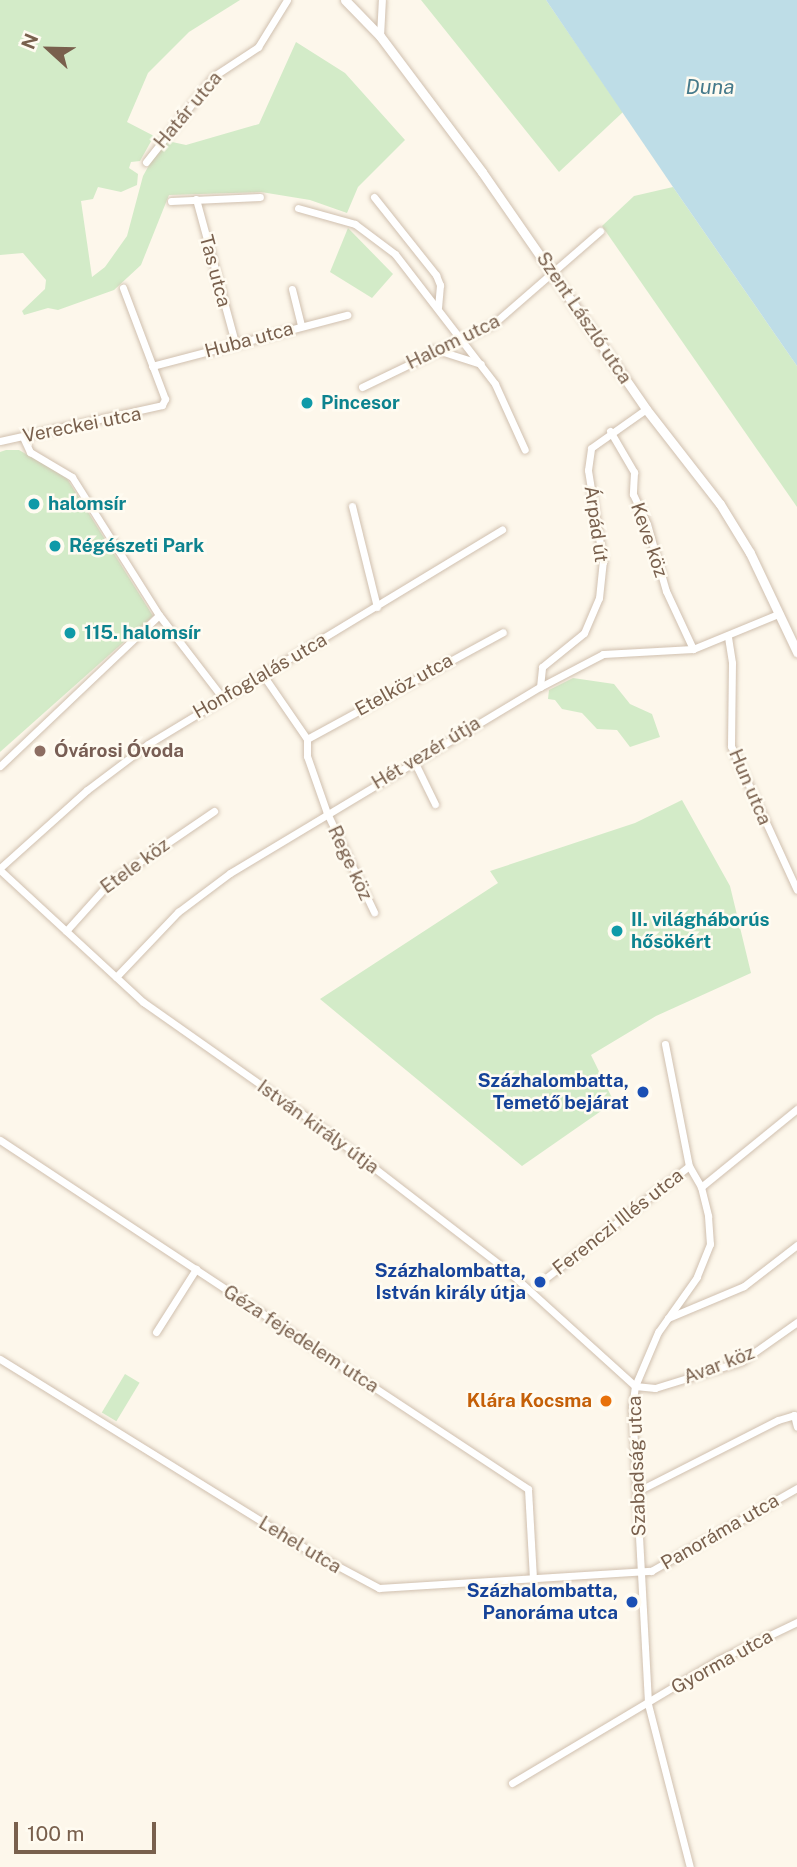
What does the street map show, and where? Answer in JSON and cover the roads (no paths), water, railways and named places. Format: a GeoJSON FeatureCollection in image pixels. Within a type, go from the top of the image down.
{"type":"FeatureCollection","features":[{"type":"Feature","properties":{"kind":"street","name":"Határ utca"},"geometry":{"type":"LineString","coordinates":[[146,162],[214,76],[258,47],[287,0]]}},
{"type":"Feature","properties":{"kind":"street","name":"Szent László utca"},"geometry":{"type":"LineString","coordinates":[[346,0],[380,36],[554,273],[646,409],[736,527],[797,652]]}},
{"type":"Feature","properties":{"kind":"street"},"geometry":{"type":"LineString","coordinates":[[380,36],[382,0]]}},
{"type":"Feature","properties":{"kind":"street"},"geometry":{"type":"LineString","coordinates":[[171,201],[260,197]]}},
{"type":"Feature","properties":{"kind":"street"},"geometry":{"type":"LineString","coordinates":[[374,197],[436,275],[438,307]]}},
{"type":"Feature","properties":{"kind":"street","name":"Tas utca"},"geometry":{"type":"LineString","coordinates":[[196,199],[235,343]]}},
{"type":"Feature","properties":{"kind":"street"},"geometry":{"type":"LineString","coordinates":[[298,208],[335,216],[377,237],[438,307],[495,384],[525,450]]}},
{"type":"Feature","properties":{"kind":"street","name":"Halom utca"},"geometry":{"type":"LineString","coordinates":[[362,387],[507,314],[600,231]]}},
{"type":"Feature","properties":{"kind":"street","name":"Vereckei utca"},"geometry":{"type":"LineString","coordinates":[[0,441],[157,410],[165,399],[123,288]]}},
{"type":"Feature","properties":{"kind":"street"},"geometry":{"type":"LineString","coordinates":[[292,289],[301,326]]}},
{"type":"Feature","properties":{"kind":"street","name":"Huba utca"},"geometry":{"type":"LineString","coordinates":[[152,366],[346,314]]}},
{"type":"Feature","properties":{"kind":"street"},"geometry":{"type":"LineString","coordinates":[[434,349],[481,364]]}},
{"type":"Feature","properties":{"kind":"street","name":"Árpád út"},"geometry":{"type":"LineString","coordinates":[[540,687],[542,667],[584,633],[599,598],[603,562],[589,456],[596,440],[646,409]]}},
{"type":"Feature","properties":{"kind":"street","name":"Keve köz"},"geometry":{"type":"LineString","coordinates":[[610,432],[634,472],[633,494],[647,524],[666,591],[693,649]]}},
{"type":"Feature","properties":{"kind":"street"},"geometry":{"type":"LineString","coordinates":[[23,437],[30,452],[72,477],[159,615],[222,697]]}},
{"type":"Feature","properties":{"kind":"street"},"geometry":{"type":"LineString","coordinates":[[352,506],[377,607]]}},
{"type":"Feature","properties":{"kind":"street","name":"Honfoglalás utca"},"geometry":{"type":"LineString","coordinates":[[0,869],[118,765],[222,697],[263,675],[502,530]]}},
{"type":"Feature","properties":{"kind":"street","name":"Hét vezér útja"},"geometry":{"type":"LineString","coordinates":[[116,977],[188,904],[327,813],[540,687],[612,652],[693,649],[728,637],[778,614]]}},
{"type":"Feature","properties":{"kind":"street"},"geometry":{"type":"LineString","coordinates":[[0,766],[159,615]]}},
{"type":"Feature","properties":{"kind":"street","name":"Etelköz utca"},"geometry":{"type":"LineString","coordinates":[[307,739],[503,632]]}},
{"type":"Feature","properties":{"kind":"street","name":"Hun utca"},"geometry":{"type":"LineString","coordinates":[[728,637],[732,663],[731,746],[797,890]]}},
{"type":"Feature","properties":{"kind":"street"},"geometry":{"type":"LineString","coordinates":[[263,675],[307,739]]}},
{"type":"Feature","properties":{"kind":"street","name":"Rege köz"},"geometry":{"type":"LineString","coordinates":[[307,739],[307,756],[327,813],[374,912]]}},
{"type":"Feature","properties":{"kind":"street"},"geometry":{"type":"LineString","coordinates":[[414,761],[435,804]]}},
{"type":"Feature","properties":{"kind":"street","name":"Etele köz"},"geometry":{"type":"LineString","coordinates":[[66,931],[110,882],[214,811]]}},
{"type":"Feature","properties":{"kind":"street","name":"István király útja"},"geometry":{"type":"LineString","coordinates":[[0,869],[174,1027],[315,1122],[507,1270],[635,1386]]}},
{"type":"Feature","properties":{"kind":"street","name":"Szabadság utca"},"geometry":{"type":"LineString","coordinates":[[664,1044],[689,1166],[701,1187],[710,1232],[708,1254],[667,1319],[635,1386],[638,1491],[649,1704],[690,1867]]}},
{"type":"Feature","properties":{"kind":"street"},"geometry":{"type":"LineString","coordinates":[[701,1187],[797,1109]]}},
{"type":"Feature","properties":{"kind":"street","name":"Géza fejedelem utca"},"geometry":{"type":"LineString","coordinates":[[0,1140],[528,1489],[533,1579]]}},
{"type":"Feature","properties":{"kind":"street","name":"Ferenczi Illés utca"},"geometry":{"type":"LineString","coordinates":[[547,1277],[689,1166]]}},
{"type":"Feature","properties":{"kind":"street"},"geometry":{"type":"LineString","coordinates":[[667,1319],[713,1303],[744,1286],[797,1245]]}},
{"type":"Feature","properties":{"kind":"street"},"geometry":{"type":"LineString","coordinates":[[156,1332],[196,1269]]}},
{"type":"Feature","properties":{"kind":"street","name":"Avar köz"},"geometry":{"type":"LineString","coordinates":[[635,1386],[655,1388],[741,1361],[797,1322]]}},
{"type":"Feature","properties":{"kind":"street","name":"Lehel utca"},"geometry":{"type":"LineString","coordinates":[[0,1359],[369,1585],[393,1589],[641,1572]]}},
{"type":"Feature","properties":{"kind":"street"},"geometry":{"type":"LineString","coordinates":[[638,1491],[778,1420],[794,1415],[797,1427]]}},
{"type":"Feature","properties":{"kind":"street","name":"Panoráma utca"},"geometry":{"type":"LineString","coordinates":[[641,1572],[656,1569],[797,1488]]}},
{"type":"Feature","properties":{"kind":"street","name":"Gyorma utca"},"geometry":{"type":"LineString","coordinates":[[512,1783],[649,1704],[718,1660],[797,1622]]}},
{"type":"Feature","properties":{"kind":"water","name":"Duna"},"geometry":{"type":"Polygon","coordinates":[[[546,0],[797,0],[797,366],[673,187],[546,0]]]}},
{"type":"Feature","properties":{"kind":"place","name":"Pincesor"},"geometry":{"type":"Point","coordinates":[307,403]}},
{"type":"Feature","properties":{"kind":"place","name":"halomsír"},"geometry":{"type":"Point","coordinates":[34,504]}},
{"type":"Feature","properties":{"kind":"place","name":"Régészeti Park"},"geometry":{"type":"Point","coordinates":[55,546]}},
{"type":"Feature","properties":{"kind":"place","name":"115. halomsír"},"geometry":{"type":"Point","coordinates":[70,633]}},
{"type":"Feature","properties":{"kind":"place","name":"Óvárosi Óvoda"},"geometry":{"type":"Point","coordinates":[40,751]}},
{"type":"Feature","properties":{"kind":"place","name":"II. világháborús hősökért"},"geometry":{"type":"Point","coordinates":[617,931]}},
{"type":"Feature","properties":{"kind":"place","name":"Százhalombatta, Temető bejárat"},"geometry":{"type":"Point","coordinates":[643,1092]}},
{"type":"Feature","properties":{"kind":"place","name":"Százhalombatta, István király útja"},"geometry":{"type":"Point","coordinates":[540,1282]}},
{"type":"Feature","properties":{"kind":"place","name":"Klára Kocsma"},"geometry":{"type":"Point","coordinates":[606,1401]}},
{"type":"Feature","properties":{"kind":"place","name":"Százhalombatta, Panoráma utca"},"geometry":{"type":"Point","coordinates":[632,1602]}}]}
